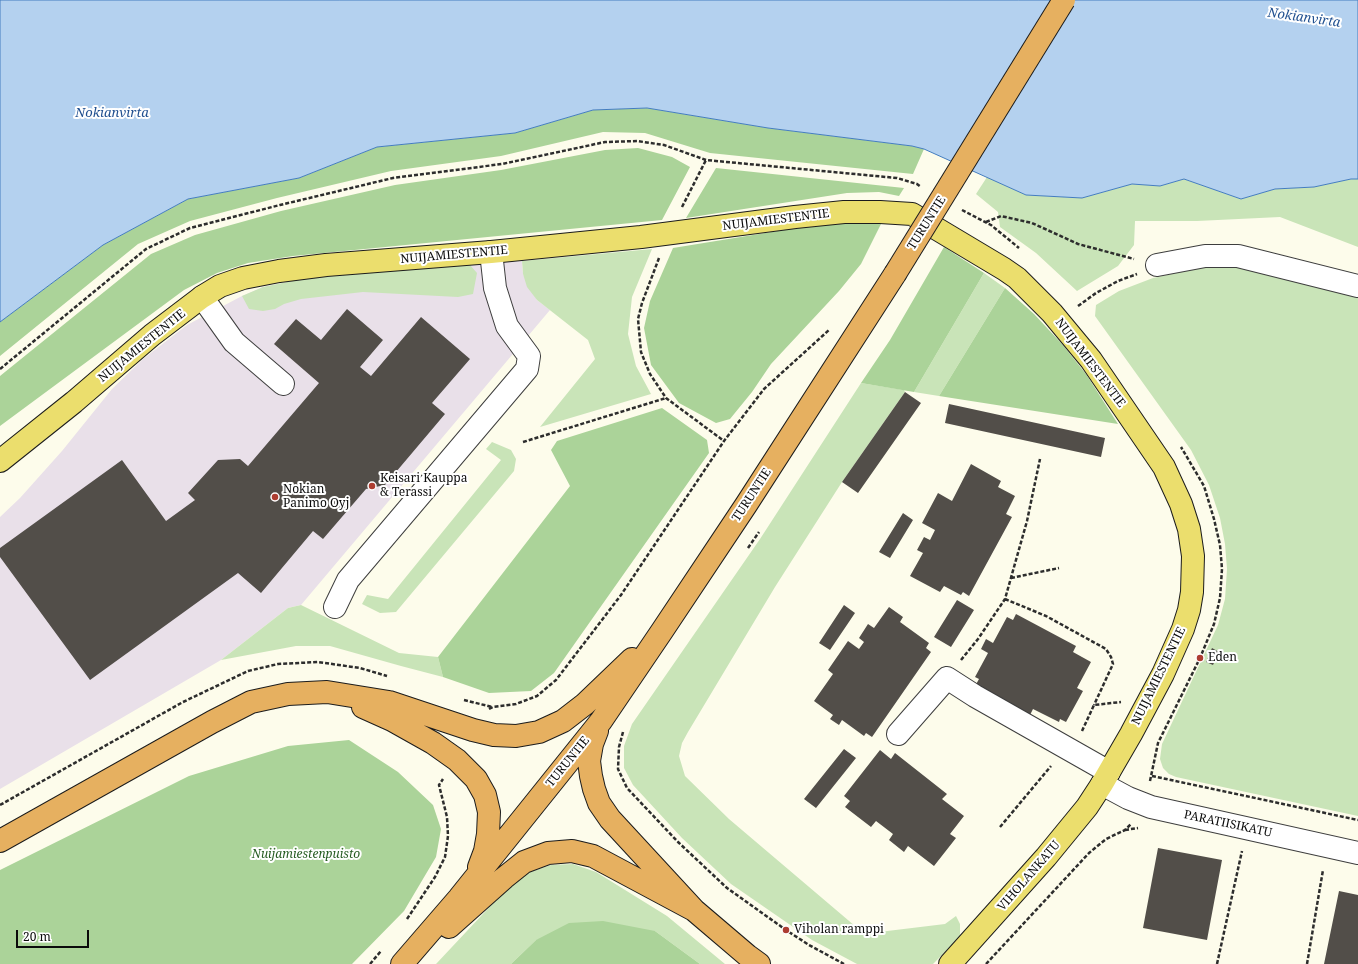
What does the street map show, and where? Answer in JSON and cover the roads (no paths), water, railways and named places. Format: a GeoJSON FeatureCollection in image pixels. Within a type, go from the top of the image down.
{"type":"FeatureCollection","features":[{"type":"Feature","properties":{"kind":"highway","name":"TURUNTIE"},"geometry":{"type":"LineString","coordinates":[[402,964],[475,878],[601,721],[831,375],[1064,0]]}},
{"type":"Feature","properties":{"kind":"highway"},"geometry":{"type":"LineString","coordinates":[[0,841],[212,722],[251,702],[288,694],[327,692],[389,702],[473,730],[494,735],[516,736],[539,732],[563,721],[585,704],[662,631]]}},
{"type":"Feature","properties":{"kind":"highway"},"geometry":{"type":"LineString","coordinates":[[327,692],[392,720],[433,743],[456,760],[476,779],[485,795],[489,812],[488,834],[485,851],[475,878]]}},
{"type":"Feature","properties":{"kind":"highway"},"geometry":{"type":"LineString","coordinates":[[601,721],[592,744],[589,761],[592,783],[600,803],[610,819],[694,910],[754,961]]}},
{"type":"Feature","properties":{"kind":"highway"},"geometry":{"type":"LineString","coordinates":[[402,964],[456,922],[504,878],[524,862],[548,853],[572,851],[593,856],[694,910]]}},
{"type":"Feature","properties":{"kind":"main road","name":"NUIJAMIESTENTIE"},"geometry":{"type":"LineString","coordinates":[[0,461],[74,402],[152,336],[202,297],[220,286],[243,278],[279,271],[326,265],[491,252],[641,237],[844,212],[912,214],[961,242],[1017,278],[1052,313],[1091,360],[1164,467],[1182,504],[1189,529],[1193,556],[1193,573],[1189,610],[1183,629],[1163,674],[1106,778]]}},
{"type":"Feature","properties":{"kind":"main road","name":"VIHOLANKATU"},"geometry":{"type":"LineString","coordinates":[[950,964],[1046,857],[1087,807],[1106,778]]}},
{"type":"Feature","properties":{"kind":"street"},"geometry":{"type":"LineString","coordinates":[[335,607],[348,580],[527,369],[529,356],[506,326],[495,288],[491,252]]}},
{"type":"Feature","properties":{"kind":"street"},"geometry":{"type":"LineString","coordinates":[[1157,265],[1205,256],[1238,256],[1358,286]]}},
{"type":"Feature","properties":{"kind":"street"},"geometry":{"type":"LineString","coordinates":[[202,297],[234,342],[283,384]]}},
{"type":"Feature","properties":{"kind":"street","name":"PARATIISIKATU"},"geometry":{"type":"LineString","coordinates":[[898,734],[947,678],[1106,778],[1128,798],[1141,804],[1358,853]]}},
{"type":"Feature","properties":{"kind":"water","name":"Nokianvirta"},"geometry":{"type":"Polygon","coordinates":[[[0,0],[1358,0],[1358,179],[1351,179],[1314,187],[1275,189],[1241,199],[1184,179],[1160,186],[1132,184],[1082,198],[1026,195],[924,149],[912,146],[768,128],[647,108],[593,110],[515,133],[377,147],[299,178],[188,199],[103,245],[0,322],[0,0]]]}},
{"type":"Feature","properties":{"kind":"place","name":"Keisari Kauppa & Terassi"},"geometry":{"type":"Point","coordinates":[372,486]}},
{"type":"Feature","properties":{"kind":"place","name":"Nokian Panimo Oyj"},"geometry":{"type":"Point","coordinates":[275,497]}},
{"type":"Feature","properties":{"kind":"place","name":"Eden"},"geometry":{"type":"Point","coordinates":[1200,658]}},
{"type":"Feature","properties":{"kind":"place","name":"Viholan ramppi"},"geometry":{"type":"Point","coordinates":[786,930]}},
{"type":"Feature","properties":{"kind":"park label","name":"Nuijamiestenpuisto"},"geometry":{"type":"Point","coordinates":[306,855]}}]}
